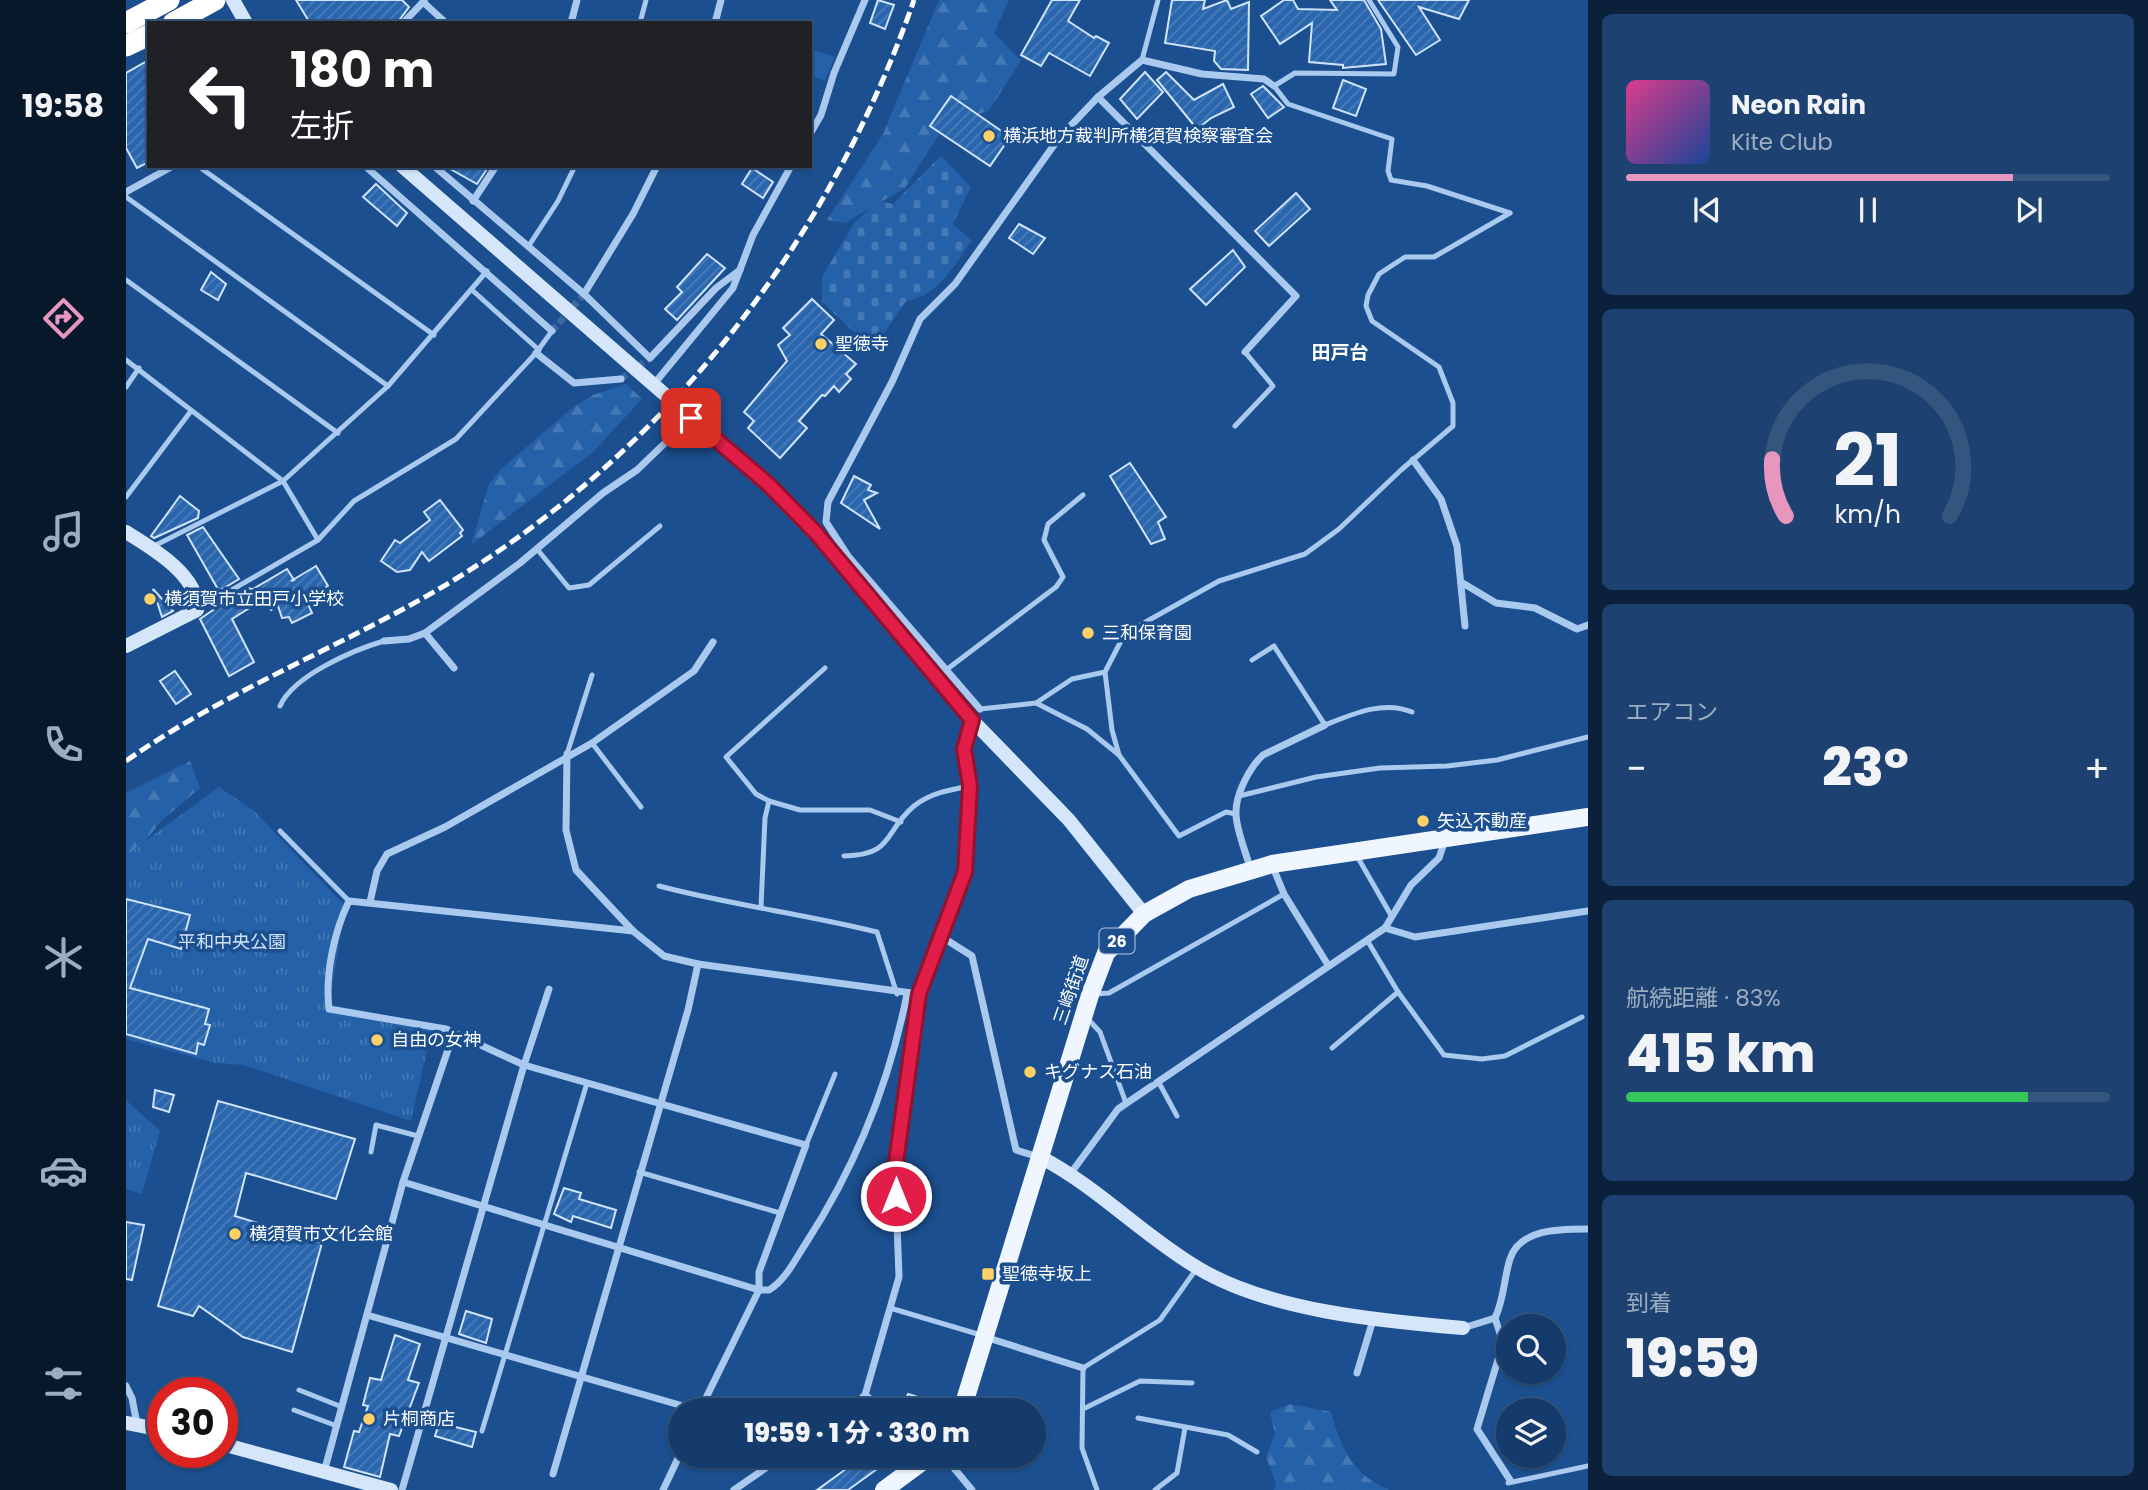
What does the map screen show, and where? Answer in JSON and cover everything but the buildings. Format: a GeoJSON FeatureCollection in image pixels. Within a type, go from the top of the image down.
{"type":"FeatureCollection","features":[{"type":"Feature","properties":{"kind":"highway"},"geometry":{"type":"LineString","coordinates":[[126,23],[169,0]]}},
{"type":"Feature","properties":{"kind":"highway"},"geometry":{"type":"LineString","coordinates":[[177,21],[215,0]]}},
{"type":"Feature","properties":{"kind":"highway"},"geometry":{"type":"LineString","coordinates":[[126,47],[147,36]]}},
{"type":"Feature","properties":{"kind":"main road","name":"三崎街道"},"geometry":{"type":"LineString","coordinates":[[966,1398],[1083,1014],[1106,953],[1144,914],[1189,889],[1272,864],[1588,817]]}},
{"type":"Feature","properties":{"kind":"main road"},"geometry":{"type":"LineString","coordinates":[[884,1490],[914,1468]]}},
{"type":"Feature","properties":{"kind":"street"},"geometry":{"type":"LineString","coordinates":[[233,0],[245,21]]}},
{"type":"Feature","properties":{"kind":"street"},"geometry":{"type":"LineString","coordinates":[[572,21],[577,0]]}},
{"type":"Feature","properties":{"kind":"street"},"geometry":{"type":"LineString","coordinates":[[716,21],[721,0]]}},
{"type":"Feature","properties":{"kind":"street"},"geometry":{"type":"LineString","coordinates":[[812,131],[821,115],[834,73],[865,0]]}},
{"type":"Feature","properties":{"kind":"street"},"geometry":{"type":"LineString","coordinates":[[404,21],[423,1],[444,21]]}},
{"type":"Feature","properties":{"kind":"street"},"geometry":{"type":"LineString","coordinates":[[976,715],[946,670],[848,556],[826,522],[828,502],[892,382],[919,319],[955,284],[1059,138],[1098,97],[1142,60],[1202,74],[1264,79],[1274,86]]}},
{"type":"Feature","properties":{"kind":"street"},"geometry":{"type":"LineString","coordinates":[[1098,97],[1296,296],[1245,352]]}},
{"type":"Feature","properties":{"kind":"street"},"geometry":{"type":"LineString","coordinates":[[126,194],[170,168]]}},
{"type":"Feature","properties":{"kind":"street"},"geometry":{"type":"LineString","coordinates":[[367,168],[552,331]]}},
{"type":"Feature","properties":{"kind":"street"},"geometry":{"type":"LineString","coordinates":[[404,168],[769,485],[816,533],[1069,820],[1144,914]]}},
{"type":"Feature","properties":{"kind":"street"},"geometry":{"type":"LineString","coordinates":[[435,168],[584,294],[650,358],[716,288],[740,270]]}},
{"type":"Feature","properties":{"kind":"street"},"geometry":{"type":"LineString","coordinates":[[473,201],[495,168]]}},
{"type":"Feature","properties":{"kind":"street"},"geometry":{"type":"LineString","coordinates":[[584,294],[633,214],[656,168]]}},
{"type":"Feature","properties":{"kind":"street"},"geometry":{"type":"LineString","coordinates":[[653,385],[733,288],[753,235],[790,168]]}},
{"type":"Feature","properties":{"kind":"street"},"geometry":{"type":"LineString","coordinates":[[538,352],[574,383],[621,379]]}},
{"type":"Feature","properties":{"kind":"street"},"geometry":{"type":"LineString","coordinates":[[384,640],[425,633],[537,549],[603,493],[637,470],[691,418]]}},
{"type":"Feature","properties":{"kind":"street"},"geometry":{"type":"LineString","coordinates":[[1413,460],[1441,499],[1457,546],[1465,625]]}},
{"type":"Feature","properties":{"kind":"street"},"geometry":{"type":"LineString","coordinates":[[126,532],[152,548],[189,582],[198,596],[197,610],[126,646]]}},
{"type":"Feature","properties":{"kind":"street"},"geometry":{"type":"LineString","coordinates":[[1461,582],[1496,603],[1535,608],[1577,629],[1588,625]]}},
{"type":"Feature","properties":{"kind":"street"},"geometry":{"type":"LineString","coordinates":[[425,633],[454,668]]}},
{"type":"Feature","properties":{"kind":"street"},"geometry":{"type":"LineString","coordinates":[[370,902],[377,871],[387,854],[445,827],[567,754],[592,743],[694,671],[713,642]]}},
{"type":"Feature","properties":{"kind":"street"},"geometry":{"type":"LineString","coordinates":[[862,1398],[865,1395],[898,1277],[895,1170],[919,994],[965,872],[970,786],[964,749],[976,715]]}},
{"type":"Feature","properties":{"kind":"street"},"geometry":{"type":"LineString","coordinates":[[1251,870],[1236,814],[1239,796],[1254,763],[1263,755],[1325,725]]}},
{"type":"Feature","properties":{"kind":"street"},"geometry":{"type":"LineString","coordinates":[[567,754],[566,830],[576,870],[633,931],[664,956],[698,964],[897,994],[919,994]]}},
{"type":"Feature","properties":{"kind":"street"},"geometry":{"type":"LineString","coordinates":[[1071,1173],[1118,1109],[1385,928],[1411,885],[1439,858],[1446,837]]}},
{"type":"Feature","properties":{"kind":"street"},"geometry":{"type":"LineString","coordinates":[[1272,864],[1284,894],[1328,965]]}},
{"type":"Feature","properties":{"kind":"street"},"geometry":{"type":"LineString","coordinates":[[633,931],[349,901],[341,918],[327,989],[328,1009],[454,1032],[524,1065],[806,1146],[759,1272],[759,1290],[704,1398]]}},
{"type":"Feature","properties":{"kind":"street"},"geometry":{"type":"LineString","coordinates":[[1385,928],[1415,937],[1588,911]]}},
{"type":"Feature","properties":{"kind":"street"},"geometry":{"type":"LineString","coordinates":[[942,937],[972,956],[1016,1150],[1040,1157],[1071,1173],[1197,1268],[1222,1281],[1292,1302],[1373,1320],[1463,1328],[1494,1318],[1500,1307],[1510,1259],[1523,1240],[1558,1229],[1588,1229]]}},
{"type":"Feature","properties":{"kind":"street"},"geometry":{"type":"LineString","coordinates":[[553,1474],[688,1010],[698,964]]}},
{"type":"Feature","properties":{"kind":"street"},"geometry":{"type":"LineString","coordinates":[[402,1490],[524,1065],[549,989]]}},
{"type":"Feature","properties":{"kind":"street"},"geometry":{"type":"LineString","coordinates":[[404,1182],[759,1290],[769,1290],[780,1280],[842,1185],[878,1104],[896,1047],[907,995]]}},
{"type":"Feature","properties":{"kind":"street"},"geometry":{"type":"LineString","coordinates":[[324,1472],[404,1182],[454,1032]]}},
{"type":"Feature","properties":{"kind":"street"},"geometry":{"type":"LineString","coordinates":[[367,1315],[668,1402]]}},
{"type":"Feature","properties":{"kind":"street"},"geometry":{"type":"LineString","coordinates":[[1494,1318],[1503,1343],[1477,1429],[1509,1482]]}},
{"type":"Feature","properties":{"kind":"street"},"geometry":{"type":"LineString","coordinates":[[1357,1373],[1373,1320]]}},
{"type":"Feature","properties":{"kind":"street"},"geometry":{"type":"LineString","coordinates":[[985,1337],[1083,1368]]}},
{"type":"Feature","properties":{"kind":"street"},"geometry":{"type":"LineString","coordinates":[[126,1386],[132,1398],[131,1424]]}},
{"type":"Feature","properties":{"kind":"street"},"geometry":{"type":"LineString","coordinates":[[865,1395],[869,1398]]}},
{"type":"Feature","properties":{"kind":"street"},"geometry":{"type":"LineString","coordinates":[[238,1448],[391,1490]]}},
{"type":"Feature","properties":{"kind":"street"},"geometry":{"type":"LineString","coordinates":[[663,1490],[673,1468]]}},
{"type":"Feature","properties":{"kind":"street"},"geometry":{"type":"LineString","coordinates":[[734,1490],[766,1468]]}},
{"type":"Feature","properties":{"kind":"street"},"geometry":{"type":"LineString","coordinates":[[954,1468],[972,1490]]}},
{"type":"Feature","properties":{"kind":"lane"},"geometry":{"type":"LineString","coordinates":[[641,21],[646,0]]}},
{"type":"Feature","properties":{"kind":"lane"},"geometry":{"type":"LineString","coordinates":[[1142,60],[1158,0]]}},
{"type":"Feature","properties":{"kind":"lane"},"geometry":{"type":"LineString","coordinates":[[1119,755],[1112,730],[1105,672],[1122,639],[1133,629],[1219,581],[1305,554],[1339,529],[1452,426],[1452,399],[1439,367],[1372,321],[1366,306],[1368,295],[1380,274],[1405,257],[1434,257],[1510,213],[1427,186],[1391,180],[1388,171],[1392,139],[1288,104],[1274,86],[1295,73],[1394,74],[1398,47],[1369,0]]}},
{"type":"Feature","properties":{"kind":"lane"},"geometry":{"type":"LineString","coordinates":[[201,168],[434,335]]}},
{"type":"Feature","properties":{"kind":"lane"},"geometry":{"type":"LineString","coordinates":[[528,247],[558,201],[574,168]]}},
{"type":"Feature","properties":{"kind":"lane"},"geometry":{"type":"LineString","coordinates":[[126,194],[388,386]]}},
{"type":"Feature","properties":{"kind":"lane"},"geometry":{"type":"LineString","coordinates":[[152,548],[283,481],[388,386],[487,271]]}},
{"type":"Feature","properties":{"kind":"lane"},"geometry":{"type":"LineString","coordinates":[[126,280],[338,433]]}},
{"type":"Feature","properties":{"kind":"lane"},"geometry":{"type":"LineString","coordinates":[[472,290],[538,352]]}},
{"type":"Feature","properties":{"kind":"lane"},"geometry":{"type":"LineString","coordinates":[[197,610],[318,540],[354,501],[456,439],[538,352],[552,331]]}},
{"type":"Feature","properties":{"kind":"lane"},"geometry":{"type":"LineString","coordinates":[[1236,426],[1273,386],[1245,352]]}},
{"type":"Feature","properties":{"kind":"lane"},"geometry":{"type":"LineString","coordinates":[[126,360],[283,481],[318,540]]}},
{"type":"Feature","properties":{"kind":"lane"},"geometry":{"type":"LineString","coordinates":[[126,387],[139,368]]}},
{"type":"Feature","properties":{"kind":"lane"},"geometry":{"type":"LineString","coordinates":[[126,497],[191,411]]}},
{"type":"Feature","properties":{"kind":"lane"},"geometry":{"type":"LineString","coordinates":[[946,670],[1056,587],[1063,577],[1044,540],[1048,524],[1083,495]]}},
{"type":"Feature","properties":{"kind":"lane"},"geometry":{"type":"LineString","coordinates":[[537,549],[569,588],[589,585],[660,526]]}},
{"type":"Feature","properties":{"kind":"lane"},"geometry":{"type":"LineString","coordinates":[[280,706],[285,693],[351,651],[384,640]]}},
{"type":"Feature","properties":{"kind":"lane"},"geometry":{"type":"LineString","coordinates":[[1252,660],[1274,646],[1325,725],[1362,710],[1398,706],[1412,712]]}},
{"type":"Feature","properties":{"kind":"lane"},"geometry":{"type":"LineString","coordinates":[[825,668],[726,757],[756,794],[769,801],[800,810],[870,810],[901,822]]}},
{"type":"Feature","properties":{"kind":"lane"},"geometry":{"type":"LineString","coordinates":[[976,715],[1035,703],[1072,679],[1105,672]]}},
{"type":"Feature","properties":{"kind":"lane"},"geometry":{"type":"LineString","coordinates":[[567,754],[593,675]]}},
{"type":"Feature","properties":{"kind":"lane"},"geometry":{"type":"LineString","coordinates":[[1035,703],[1087,729],[1119,755],[1179,836],[1226,813],[1236,814]]}},
{"type":"Feature","properties":{"kind":"lane"},"geometry":{"type":"LineString","coordinates":[[1239,796],[1315,777],[1367,769],[1497,760],[1588,737]]}},
{"type":"Feature","properties":{"kind":"lane"},"geometry":{"type":"LineString","coordinates":[[592,743],[640,807]]}},
{"type":"Feature","properties":{"kind":"lane"},"geometry":{"type":"LineString","coordinates":[[844,856],[868,856],[879,850],[913,808],[934,793],[970,786]]}},
{"type":"Feature","properties":{"kind":"lane"},"geometry":{"type":"LineString","coordinates":[[761,907],[769,801]]}},
{"type":"Feature","properties":{"kind":"lane"},"geometry":{"type":"LineString","coordinates":[[280,831],[349,901]]}},
{"type":"Feature","properties":{"kind":"lane"},"geometry":{"type":"LineString","coordinates":[[1354,850],[1392,918]]}},
{"type":"Feature","properties":{"kind":"lane"},"geometry":{"type":"LineString","coordinates":[[659,886],[705,898],[877,932],[897,994]]}},
{"type":"Feature","properties":{"kind":"lane"},"geometry":{"type":"LineString","coordinates":[[1090,995],[1109,993],[1284,894]]}},
{"type":"Feature","properties":{"kind":"lane"},"geometry":{"type":"LineString","coordinates":[[1367,940],[1398,992],[1444,1055],[1482,1059],[1505,1056],[1582,1017]]}},
{"type":"Feature","properties":{"kind":"lane"},"geometry":{"type":"LineString","coordinates":[[1332,1048],[1398,992]]}},
{"type":"Feature","properties":{"kind":"lane"},"geometry":{"type":"LineString","coordinates":[[1083,1014],[1100,1032],[1126,1103]]}},
{"type":"Feature","properties":{"kind":"lane"},"geometry":{"type":"LineString","coordinates":[[806,1146],[835,1074]]}},
{"type":"Feature","properties":{"kind":"lane"},"geometry":{"type":"LineString","coordinates":[[1158,1081],[1177,1116]]}},
{"type":"Feature","properties":{"kind":"lane"},"geometry":{"type":"LineString","coordinates":[[482,1431],[587,1083]]}},
{"type":"Feature","properties":{"kind":"lane"},"geometry":{"type":"LineString","coordinates":[[371,1152],[376,1125],[418,1136]]}},
{"type":"Feature","properties":{"kind":"lane"},"geometry":{"type":"LineString","coordinates":[[639,1172],[780,1213]]}},
{"type":"Feature","properties":{"kind":"lane"},"geometry":{"type":"LineString","coordinates":[[1097,1490],[1082,1448],[1083,1368],[1160,1320],[1197,1268]]}},
{"type":"Feature","properties":{"kind":"lane"},"geometry":{"type":"LineString","coordinates":[[890,1308],[985,1337]]}},
{"type":"Feature","properties":{"kind":"lane"},"geometry":{"type":"LineString","coordinates":[[1083,1409],[1140,1381],[1192,1383]]}},
{"type":"Feature","properties":{"kind":"lane"},"geometry":{"type":"LineString","coordinates":[[299,1390],[342,1407]]}},
{"type":"Feature","properties":{"kind":"lane"},"geometry":{"type":"LineString","coordinates":[[294,1410],[337,1426]]}},
{"type":"Feature","properties":{"kind":"lane"},"geometry":{"type":"LineString","coordinates":[[1139,1418],[1228,1434],[1256,1452]]}},
{"type":"Feature","properties":{"kind":"lane"},"geometry":{"type":"LineString","coordinates":[[1155,1490],[1177,1473],[1185,1428]]}},
{"type":"Feature","properties":{"kind":"lane"},"geometry":{"type":"LineString","coordinates":[[1509,1482],[1588,1466]]}},
{"type":"Feature","properties":{"kind":"green space"},"geometry":{"type":"Polygon","coordinates":[[[939,0],[1009,0],[994,33],[1021,61],[989,110],[942,130],[905,188],[845,223],[827,220],[883,134],[939,0]]]}},
{"type":"Feature","properties":{"kind":"green space"},"geometry":{"type":"Polygon","coordinates":[[[812,49],[835,57],[825,81],[812,76],[812,49]]]}},
{"type":"Feature","properties":{"kind":"green space"},"geometry":{"type":"Polygon","coordinates":[[[941,156],[971,187],[953,224],[972,241],[936,287],[906,301],[873,350],[822,302],[822,277],[854,223],[879,201],[893,204],[941,156]]]}},
{"type":"Feature","properties":{"kind":"green space"},"geometry":{"type":"Polygon","coordinates":[[[626,384],[642,399],[592,453],[471,545],[489,484],[501,469],[572,408],[593,395],[626,384]]]}},
{"type":"Feature","properties":{"kind":"green space"},"geometry":{"type":"Polygon","coordinates":[[[190,761],[200,788],[162,820],[126,865],[126,793],[190,761]]]}},
{"type":"Feature","properties":{"kind":"green space","name":"平和中央公園"},"geometry":{"type":"Polygon","coordinates":[[[219,787],[253,810],[345,906],[329,1008],[337,1006],[433,1024],[411,1121],[244,1065],[215,1063],[126,1039],[126,855],[219,787]]]}},
{"type":"Feature","properties":{"kind":"green space"},"geometry":{"type":"Polygon","coordinates":[[[126,1100],[160,1131],[142,1194],[126,1189],[126,1100]]]}},
{"type":"Feature","properties":{"kind":"green space"},"geometry":{"type":"Polygon","coordinates":[[[1291,1404],[1331,1412],[1350,1459],[1367,1477],[1390,1490],[1274,1490],[1276,1483],[1266,1457],[1275,1434],[1270,1412],[1291,1404]]]}},
{"type":"Feature","properties":{"kind":"tunnel"},"geometry":{"type":"LineString","coordinates":[[552,331],[584,294]]}},
{"type":"Feature","properties":{"kind":"tunnel"},"geometry":{"type":"LineString","coordinates":[[621,379],[650,358]]}},
{"type":"Feature","properties":{"kind":"railway"},"geometry":{"type":"LineString","coordinates":[[126,761],[205,711],[372,626],[454,580],[533,527],[606,467],[673,401],[734,329],[789,253],[838,172],[879,88],[914,0]]}},
{"type":"Feature","properties":{"kind":"place","name":"横浜地方裁判所横須賀検察審査会"},"geometry":{"type":"Point","coordinates":[989,136]}},
{"type":"Feature","properties":{"kind":"place","name":"聖徳寺"},"geometry":{"type":"Point","coordinates":[821,344]}},
{"type":"Feature","properties":{"kind":"place","name":"横須賀市立田戸小学校"},"geometry":{"type":"Point","coordinates":[150,599]}},
{"type":"Feature","properties":{"kind":"place","name":"三和保育園"},"geometry":{"type":"Point","coordinates":[1088,633]}},
{"type":"Feature","properties":{"kind":"place","name":"矢込不動産"},"geometry":{"type":"Point","coordinates":[1423,821]}},
{"type":"Feature","properties":{"kind":"place","name":"自由の女神"},"geometry":{"type":"Point","coordinates":[377,1040]}},
{"type":"Feature","properties":{"kind":"place","name":"キグナス石油"},"geometry":{"type":"Point","coordinates":[1030,1072]}},
{"type":"Feature","properties":{"kind":"place","name":"横須賀市文化会館"},"geometry":{"type":"Point","coordinates":[235,1234]}},
{"type":"Feature","properties":{"kind":"place","name":"聖徳寺坂上"},"geometry":{"type":"Point","coordinates":[988,1274]}},
{"type":"Feature","properties":{"kind":"place","name":"片桐商店"},"geometry":{"type":"Point","coordinates":[369,1419]}},
{"type":"Feature","properties":{"kind":"district","name":"田戸台"},"geometry":{"type":"Point","coordinates":[1340,352]}},
{"type":"Feature","properties":{"kind":"route"},"geometry":{"type":"LineString","coordinates":[[691,418],[769,485],[816,533],[972,720],[964,749],[970,786],[965,872],[919,994],[895,1170],[896,1196]]}}]}
